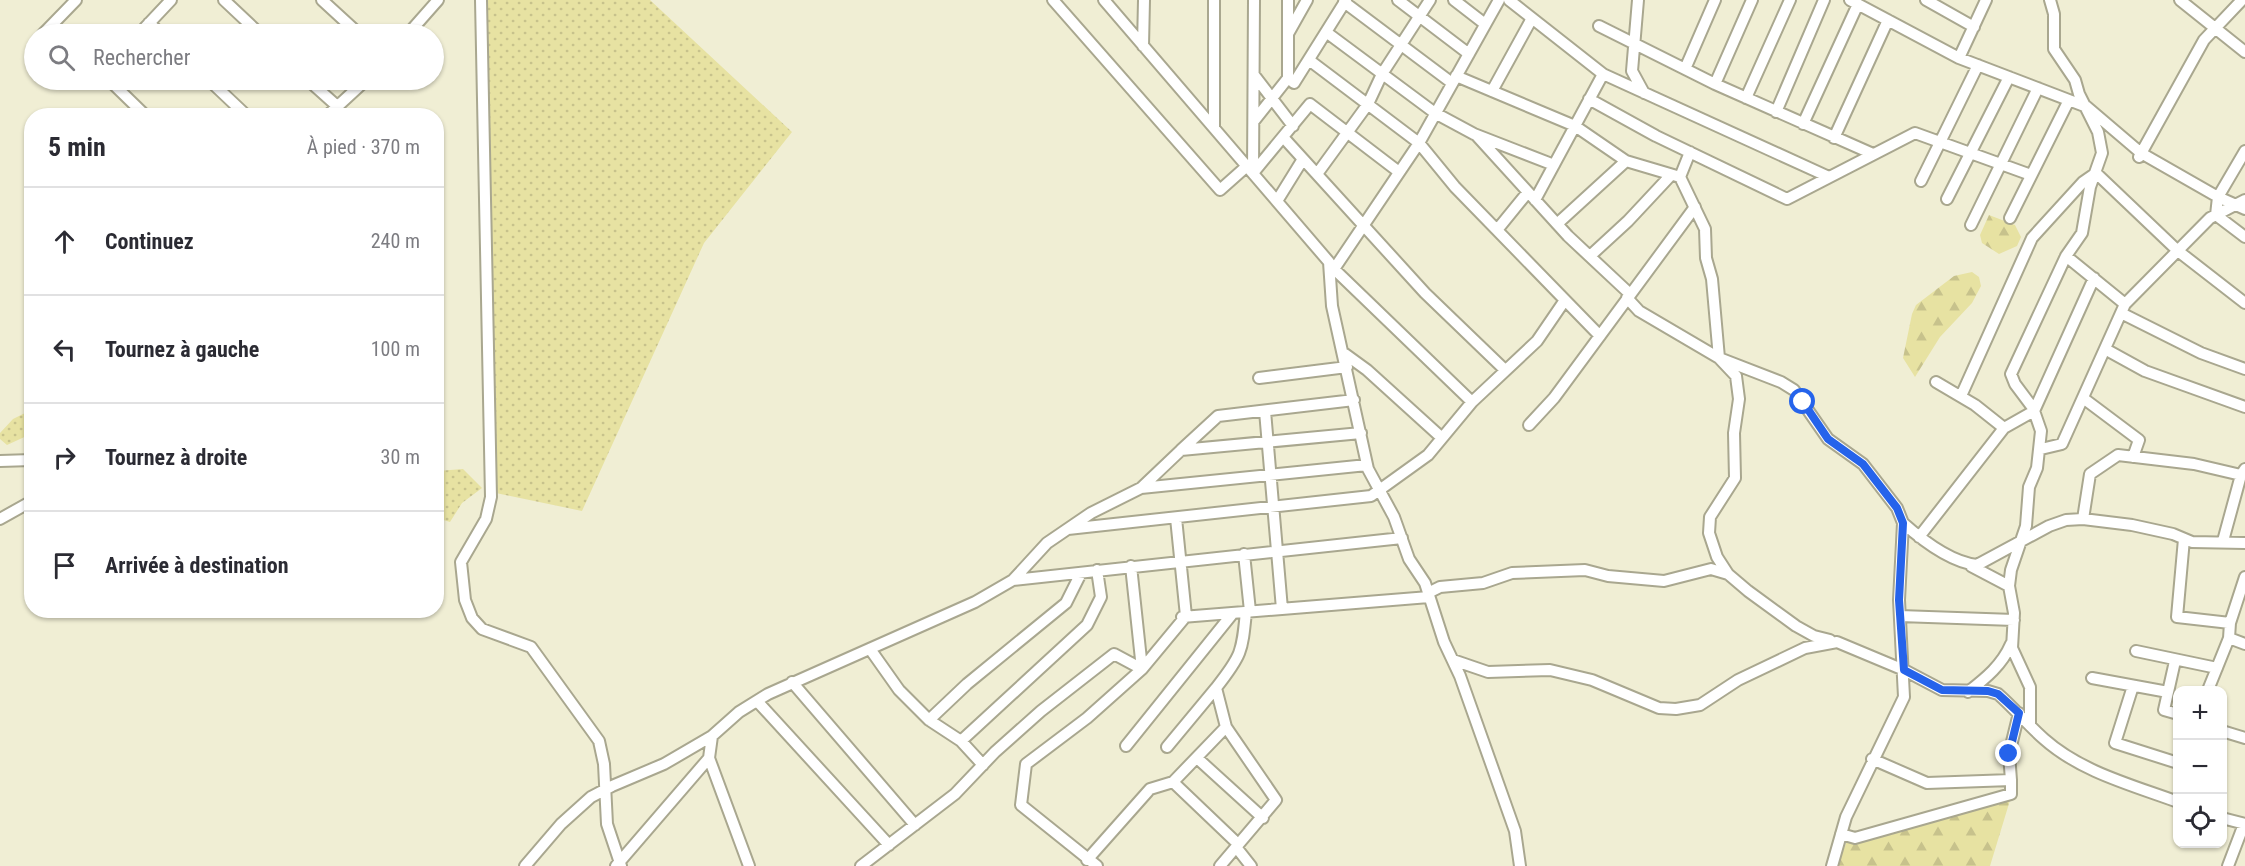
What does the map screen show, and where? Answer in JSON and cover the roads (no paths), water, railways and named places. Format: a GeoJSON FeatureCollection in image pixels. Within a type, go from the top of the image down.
{"type":"FeatureCollection","features":[{"type":"Feature","properties":{"kind":"street"},"geometry":{"type":"LineString","coordinates":[[53,24],[76,0]]}},
{"type":"Feature","properties":{"kind":"street"},"geometry":{"type":"LineString","coordinates":[[149,24],[171,0]]}},
{"type":"Feature","properties":{"kind":"street"},"geometry":{"type":"LineString","coordinates":[[224,0],[250,24]]}},
{"type":"Feature","properties":{"kind":"street"},"geometry":{"type":"LineString","coordinates":[[322,0],[348,24]]}},
{"type":"Feature","properties":{"kind":"street"},"geometry":{"type":"LineString","coordinates":[[481,0],[491,497],[486,519],[461,562],[465,600],[471,618],[482,629],[531,647],[583,716],[598,741],[604,764],[607,824],[619,865]]}},
{"type":"Feature","properties":{"kind":"street"},"geometry":{"type":"LineString","coordinates":[[1053,0],[1220,190],[1250,169],[1283,137],[1310,105],[1399,172]]}},
{"type":"Feature","properties":{"kind":"street"},"geometry":{"type":"LineString","coordinates":[[1104,0],[1329,262],[1332,272],[1332,306],[1345,354],[1368,465],[1381,489],[1409,559],[1425,582],[1515,831],[1520,866]]}},
{"type":"Feature","properties":{"kind":"street"},"geometry":{"type":"LineString","coordinates":[[1143,46],[1144,0]]}},
{"type":"Feature","properties":{"kind":"street"},"geometry":{"type":"LineString","coordinates":[[1214,0],[1214,128]]}},
{"type":"Feature","properties":{"kind":"street"},"geometry":{"type":"LineString","coordinates":[[1250,169],[1254,121],[1254,0]]}},
{"type":"Feature","properties":{"kind":"street"},"geometry":{"type":"LineString","coordinates":[[1254,121],[1288,78],[1288,0]]}},
{"type":"Feature","properties":{"kind":"street"},"geometry":{"type":"LineString","coordinates":[[1289,32],[1307,0]]}},
{"type":"Feature","properties":{"kind":"street"},"geometry":{"type":"LineString","coordinates":[[1398,0],[1469,54]]}},
{"type":"Feature","properties":{"kind":"street"},"geometry":{"type":"LineString","coordinates":[[1317,174],[1368,104],[1382,74],[1430,0]]}},
{"type":"Feature","properties":{"kind":"street"},"geometry":{"type":"LineString","coordinates":[[1454,0],[1485,24]]}},
{"type":"Feature","properties":{"kind":"street"},"geometry":{"type":"LineString","coordinates":[[1332,272],[1419,143],[1499,0]]}},
{"type":"Feature","properties":{"kind":"street"},"geometry":{"type":"LineString","coordinates":[[1509,0],[1531,20],[1603,74],[1829,177]]}},
{"type":"Feature","properties":{"kind":"street"},"geometry":{"type":"LineString","coordinates":[[1685,69],[1715,0]]}},
{"type":"Feature","properties":{"kind":"street"},"geometry":{"type":"LineString","coordinates":[[1715,84],[1752,0]]}},
{"type":"Feature","properties":{"kind":"street"},"geometry":{"type":"LineString","coordinates":[[1746,98],[1790,0]]}},
{"type":"Feature","properties":{"kind":"street"},"geometry":{"type":"LineString","coordinates":[[1776,112],[1824,0]]}},
{"type":"Feature","properties":{"kind":"street"},"geometry":{"type":"LineString","coordinates":[[1926,0],[1974,27]]}},
{"type":"Feature","properties":{"kind":"street"},"geometry":{"type":"LineString","coordinates":[[1959,58],[1986,0]]}},
{"type":"Feature","properties":{"kind":"street"},"geometry":{"type":"LineString","coordinates":[[2180,0],[2245,52]]}},
{"type":"Feature","properties":{"kind":"street"},"geometry":{"type":"LineString","coordinates":[[1288,78],[1294,83],[1345,1],[1401,44],[1454,79],[1492,91],[1575,126],[1626,161],[1676,176],[1705,228],[1706,258],[1712,279],[1719,358],[1736,376],[1739,399],[1734,433],[1735,478],[1710,517],[1709,533],[1717,557],[1728,574],[1796,626],[1814,636],[1837,642],[1904,670],[1942,690],[1988,691],[1998,694],[2044,740],[2083,766],[2173,800]]}},
{"type":"Feature","properties":{"kind":"street"},"geometry":{"type":"LineString","coordinates":[[2030,725],[2030,687],[2014,658],[2012,640],[2014,620],[2009,586],[2022,540],[2029,488],[2040,449],[2041,431],[2034,411],[2015,384],[2012,374],[2066,256],[2082,233],[2090,187],[2102,153],[2098,132],[2079,94],[2075,80],[2054,49],[2051,1]]}},
{"type":"Feature","properties":{"kind":"street"},"geometry":{"type":"LineString","coordinates":[[1636,2],[1636,44],[1632,71],[1644,93]]}},
{"type":"Feature","properties":{"kind":"street"},"geometry":{"type":"LineString","coordinates":[[1803,124],[1854,2],[1959,58],[2087,106],[2140,156],[2218,197],[2242,205]]}},
{"type":"Feature","properties":{"kind":"street"},"geometry":{"type":"LineString","coordinates":[[415,24],[431,3]]}},
{"type":"Feature","properties":{"kind":"street"},"geometry":{"type":"LineString","coordinates":[[2140,156],[2204,40],[2239,3]]}},
{"type":"Feature","properties":{"kind":"street"},"geometry":{"type":"LineString","coordinates":[[1492,91],[1531,20]]}},
{"type":"Feature","properties":{"kind":"street"},"geometry":{"type":"LineString","coordinates":[[1834,138],[1888,20]]}},
{"type":"Feature","properties":{"kind":"street"},"geometry":{"type":"LineString","coordinates":[[1599,26],[1715,84],[1874,154]]}},
{"type":"Feature","properties":{"kind":"street"},"geometry":{"type":"LineString","coordinates":[[1326,32],[1435,114],[1474,134],[1554,165]]}},
{"type":"Feature","properties":{"kind":"street"},"geometry":{"type":"LineString","coordinates":[[1309,60],[1419,143],[1455,187],[1600,336]]}},
{"type":"Feature","properties":{"kind":"street"},"geometry":{"type":"LineString","coordinates":[[1921,181],[1978,65]]}},
{"type":"Feature","properties":{"kind":"street"},"geometry":{"type":"LineString","coordinates":[[1497,231],[1532,196],[1554,165],[1603,74]]}},
{"type":"Feature","properties":{"kind":"street"},"geometry":{"type":"LineString","coordinates":[[1254,75],[1293,126]]}},
{"type":"Feature","properties":{"kind":"street"},"geometry":{"type":"LineString","coordinates":[[1947,200],[2008,77]]}},
{"type":"Feature","properties":{"kind":"street"},"geometry":{"type":"LineString","coordinates":[[1971,225],[2038,88]]}},
{"type":"Feature","properties":{"kind":"street"},"geometry":{"type":"LineString","coordinates":[[119,90],[138,108]]}},
{"type":"Feature","properties":{"kind":"street"},"geometry":{"type":"LineString","coordinates":[[220,90],[239,108]]}},
{"type":"Feature","properties":{"kind":"street"},"geometry":{"type":"LineString","coordinates":[[319,90],[337,106],[355,90]]}},
{"type":"Feature","properties":{"kind":"street"},"geometry":{"type":"LineString","coordinates":[[1589,99],[1787,199],[1915,134],[2031,175]]}},
{"type":"Feature","properties":{"kind":"street"},"geometry":{"type":"LineString","coordinates":[[2010,218],[2068,100]]}},
{"type":"Feature","properties":{"kind":"street"},"geometry":{"type":"LineString","coordinates":[[1474,134],[1557,224],[1629,296],[1639,311],[1719,358],[1781,382],[1794,390],[1828,439],[1863,464],[1897,508],[1903,523],[1899,572],[1904,697],[1872,759],[1841,834],[1832,866]]}},
{"type":"Feature","properties":{"kind":"street"},"geometry":{"type":"LineString","coordinates":[[1283,137],[1425,293],[1505,370]]}},
{"type":"Feature","properties":{"kind":"street"},"geometry":{"type":"LineString","coordinates":[[2216,215],[2218,197],[2245,151]]}},
{"type":"Feature","properties":{"kind":"street"},"geometry":{"type":"LineString","coordinates":[[1590,256],[1676,176],[1690,152]]}},
{"type":"Feature","properties":{"kind":"street"},"geometry":{"type":"LineString","coordinates":[[1277,201],[1303,159]]}},
{"type":"Feature","properties":{"kind":"street"},"geometry":{"type":"LineString","coordinates":[[1557,224],[1626,161]]}},
{"type":"Feature","properties":{"kind":"street"},"geometry":{"type":"LineString","coordinates":[[2096,173],[2178,250],[2245,303]]}},
{"type":"Feature","properties":{"kind":"street"},"geometry":{"type":"LineString","coordinates":[[1961,396],[2032,238],[2083,182],[2096,173]]}},
{"type":"Feature","properties":{"kind":"street"},"geometry":{"type":"LineString","coordinates":[[2040,449],[2062,444],[2123,309],[2210,218],[2242,205]]}},
{"type":"Feature","properties":{"kind":"street"},"geometry":{"type":"LineString","coordinates":[[1529,425],[1554,398],[1695,207]]}},
{"type":"Feature","properties":{"kind":"street"},"geometry":{"type":"LineString","coordinates":[[2216,215],[2245,237]]}},
{"type":"Feature","properties":{"kind":"street"},"geometry":{"type":"LineString","coordinates":[[2066,256],[2094,278],[2123,309],[2201,353],[2245,369]]}},
{"type":"Feature","properties":{"kind":"street"},"geometry":{"type":"LineString","coordinates":[[1332,272],[1472,402]]}},
{"type":"Feature","properties":{"kind":"street"},"geometry":{"type":"LineString","coordinates":[[1919,537],[2004,428],[2034,411],[2094,278]]}},
{"type":"Feature","properties":{"kind":"street"},"geometry":{"type":"LineString","coordinates":[[1068,529],[1371,496],[1428,455],[1472,402],[1537,341],[1565,300]]}},
{"type":"Feature","properties":{"kind":"street"},"geometry":{"type":"LineString","coordinates":[[2105,349],[2145,371],[2245,407]]}},
{"type":"Feature","properties":{"kind":"street"},"geometry":{"type":"LineString","coordinates":[[1345,354],[1367,370],[1442,438]]}},
{"type":"Feature","properties":{"kind":"street"},"geometry":{"type":"LineString","coordinates":[[1259,378],[1347,367]]}},
{"type":"Feature","properties":{"kind":"street"},"geometry":{"type":"LineString","coordinates":[[1936,382],[1961,396],[2004,428]]}},
{"type":"Feature","properties":{"kind":"street"},"geometry":{"type":"LineString","coordinates":[[2083,399],[2139,440],[2133,457]]}},
{"type":"Feature","properties":{"kind":"street"},"geometry":{"type":"LineString","coordinates":[[525,866],[561,824],[591,797],[664,764],[712,736],[757,701],[792,682],[975,602],[1013,580],[1047,543],[1091,513],[1141,488],[1218,416],[1354,400]]}},
{"type":"Feature","properties":{"kind":"street"},"geometry":{"type":"LineString","coordinates":[[1265,411],[1272,474],[1271,507],[1282,609]]}},
{"type":"Feature","properties":{"kind":"street"},"geometry":{"type":"LineString","coordinates":[[1181,450],[1361,433]]}},
{"type":"Feature","properties":{"kind":"street"},"geometry":{"type":"LineString","coordinates":[[2083,519],[2090,474],[2118,455],[2243,472],[2223,541]]}},
{"type":"Feature","properties":{"kind":"street"},"geometry":{"type":"LineString","coordinates":[[0,460],[24,460]]}},
{"type":"Feature","properties":{"kind":"street"},"geometry":{"type":"LineString","coordinates":[[1141,488],[1368,465]]}},
{"type":"Feature","properties":{"kind":"street"},"geometry":{"type":"LineString","coordinates":[[0,519],[24,506]]}},
{"type":"Feature","properties":{"kind":"street"},"geometry":{"type":"LineString","coordinates":[[1176,518],[1181,617],[1142,669],[1087,718],[1026,765],[1021,805],[1094,864],[1150,789],[1173,782],[1226,727]]}},
{"type":"Feature","properties":{"kind":"street"},"geometry":{"type":"LineString","coordinates":[[1968,564],[1984,564],[1995,554],[2049,526],[2066,520],[2083,519],[2132,525],[2192,542],[2245,543]]}},
{"type":"Feature","properties":{"kind":"street"},"geometry":{"type":"LineString","coordinates":[[1903,523],[1919,537],[2009,586]]}},
{"type":"Feature","properties":{"kind":"street"},"geometry":{"type":"LineString","coordinates":[[1013,580],[1402,538]]}},
{"type":"Feature","properties":{"kind":"street"},"geometry":{"type":"LineString","coordinates":[[2184,539],[2177,618],[2230,623]]}},
{"type":"Feature","properties":{"kind":"street"},"geometry":{"type":"LineString","coordinates":[[1167,747],[1238,660],[1242,650],[1248,611],[1244,555]]}},
{"type":"Feature","properties":{"kind":"street"},"geometry":{"type":"LineString","coordinates":[[1131,566],[1142,669]]}},
{"type":"Feature","properties":{"kind":"street"},"geometry":{"type":"LineString","coordinates":[[961,741],[1087,625],[1101,597],[1097,570]]}},
{"type":"Feature","properties":{"kind":"street"},"geometry":{"type":"LineString","coordinates":[[1181,617],[1429,595],[1440,587],[1483,583],[1512,573],[1585,570],[1608,576],[1664,581],[1711,570],[1728,574]]}},
{"type":"Feature","properties":{"kind":"street"},"geometry":{"type":"LineString","coordinates":[[929,720],[975,677],[1066,603],[1081,573]]}},
{"type":"Feature","properties":{"kind":"street"},"geometry":{"type":"LineString","coordinates":[[2210,686],[2229,638],[2230,623],[2245,577]]}},
{"type":"Feature","properties":{"kind":"street"},"geometry":{"type":"LineString","coordinates":[[1126,746],[1233,613]]}},
{"type":"Feature","properties":{"kind":"street"},"geometry":{"type":"LineString","coordinates":[[1900,616],[2014,620]]}},
{"type":"Feature","properties":{"kind":"street"},"geometry":{"type":"LineString","coordinates":[[2229,638],[2245,644]]}},
{"type":"Feature","properties":{"kind":"street"},"geometry":{"type":"LineString","coordinates":[[1968,692],[1988,677],[2006,655],[2012,640]]}},
{"type":"Feature","properties":{"kind":"street"},"geometry":{"type":"LineString","coordinates":[[1453,660],[1488,672],[1550,670],[1592,680],[1659,708],[1676,709],[1700,705],[1738,680],[1805,648],[1837,642]]}},
{"type":"Feature","properties":{"kind":"street"},"geometry":{"type":"LineString","coordinates":[[870,649],[899,690],[929,720],[961,741],[983,765]]}},
{"type":"Feature","properties":{"kind":"street"},"geometry":{"type":"LineString","coordinates":[[2136,651],[2217,668]]}},
{"type":"Feature","properties":{"kind":"street"},"geometry":{"type":"LineString","coordinates":[[861,866],[955,794],[1041,711],[1114,654],[1142,669]]}},
{"type":"Feature","properties":{"kind":"street"},"geometry":{"type":"LineString","coordinates":[[2173,713],[2164,710],[2175,661]]}},
{"type":"Feature","properties":{"kind":"street"},"geometry":{"type":"LineString","coordinates":[[2092,678],[2168,693]]}},
{"type":"Feature","properties":{"kind":"street"},"geometry":{"type":"LineString","coordinates":[[792,682],[915,825]]}},
{"type":"Feature","properties":{"kind":"street"},"geometry":{"type":"LineString","coordinates":[[2133,686],[2115,742],[2173,761]]}},
{"type":"Feature","properties":{"kind":"street"},"geometry":{"type":"LineString","coordinates":[[1216,688],[1226,727],[1276,800],[1220,866]]}},
{"type":"Feature","properties":{"kind":"street"},"geometry":{"type":"LineString","coordinates":[[757,701],[889,844]]}},
{"type":"Feature","properties":{"kind":"street"},"geometry":{"type":"LineString","coordinates":[[1841,834],[1855,838],[2012,794],[2009,754],[2019,713]]}},
{"type":"Feature","properties":{"kind":"street"},"geometry":{"type":"LineString","coordinates":[[2227,732],[2245,738]]}},
{"type":"Feature","properties":{"kind":"street"},"geometry":{"type":"LineString","coordinates":[[712,736],[709,758],[749,866]]}},
{"type":"Feature","properties":{"kind":"street"},"geometry":{"type":"LineString","coordinates":[[619,865],[709,758]]}},
{"type":"Feature","properties":{"kind":"street"},"geometry":{"type":"LineString","coordinates":[[1197,758],[1263,818]]}},
{"type":"Feature","properties":{"kind":"street"},"geometry":{"type":"LineString","coordinates":[[1872,759],[1928,783],[2011,780]]}},
{"type":"Feature","properties":{"kind":"street"},"geometry":{"type":"LineString","coordinates":[[1173,782],[1237,846],[1251,866]]}},
{"type":"Feature","properties":{"kind":"street"},"geometry":{"type":"LineString","coordinates":[[2227,819],[2245,824],[2228,866]]}}]}
